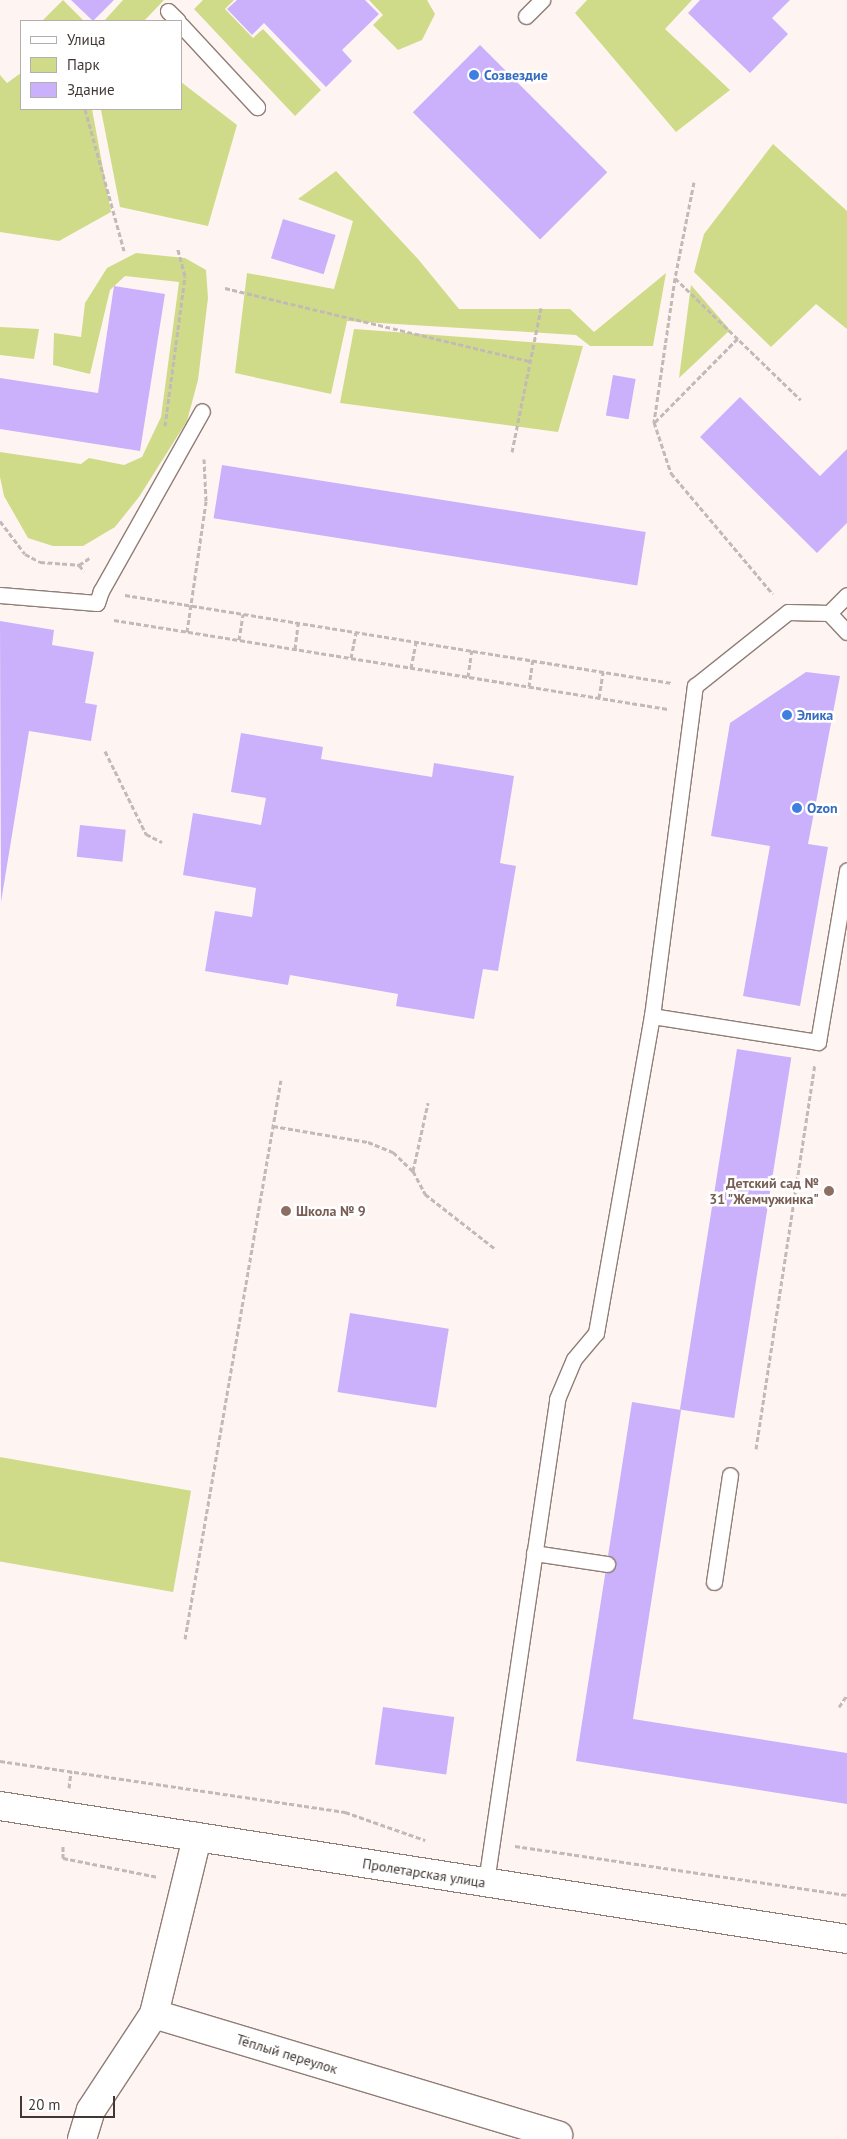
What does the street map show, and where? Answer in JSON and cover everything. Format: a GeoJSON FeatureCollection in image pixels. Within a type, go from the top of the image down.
{"type":"FeatureCollection","features":[{"type":"Feature","properties":{"kind":"street","name":"Пролетарская улица"},"geometry":{"type":"LineString","coordinates":[[0,1806],[847,1939]]}},
{"type":"Feature","properties":{"kind":"street"},"geometry":{"type":"LineString","coordinates":[[82,2139],[91,2110],[154,2014],[197,1837]]}},
{"type":"Feature","properties":{"kind":"street","name":"Тёплый переулок"},"geometry":{"type":"LineString","coordinates":[[154,2014],[558,2135]]}},
{"type":"Feature","properties":{"kind":"lane"},"geometry":{"type":"LineString","coordinates":[[526,16],[542,0]]}},
{"type":"Feature","properties":{"kind":"lane"},"geometry":{"type":"LineString","coordinates":[[182,26],[257,108]]}},
{"type":"Feature","properties":{"kind":"lane"},"geometry":{"type":"LineString","coordinates":[[0,595],[97,604],[101,591],[202,411]]}},
{"type":"Feature","properties":{"kind":"lane"},"geometry":{"type":"LineString","coordinates":[[829,613],[847,594]]}},
{"type":"Feature","properties":{"kind":"lane"},"geometry":{"type":"LineString","coordinates":[[486,1882],[557,1399],[574,1359],[596,1333],[652,1016],[695,686],[788,612],[829,613],[847,632]]}},
{"type":"Feature","properties":{"kind":"lane"},"geometry":{"type":"LineString","coordinates":[[652,1016],[818,1042],[847,870]]}},
{"type":"Feature","properties":{"kind":"lane"},"geometry":{"type":"LineString","coordinates":[[714,1582],[730,1475]]}},
{"type":"Feature","properties":{"kind":"lane"},"geometry":{"type":"LineString","coordinates":[[534,1553],[607,1564]]}},
{"type":"Feature","properties":{"kind":"path"},"geometry":{"type":"LineString","coordinates":[[85,110],[124,251]]}},
{"type":"Feature","properties":{"kind":"path"},"geometry":{"type":"LineString","coordinates":[[694,182],[675,278],[654,422],[671,473],[788,612]]}},
{"type":"Feature","properties":{"kind":"path"},"geometry":{"type":"LineString","coordinates":[[164,430],[185,276],[178,249]]}},
{"type":"Feature","properties":{"kind":"path"},"geometry":{"type":"LineString","coordinates":[[675,278],[801,400]]}},
{"type":"Feature","properties":{"kind":"path"},"geometry":{"type":"LineString","coordinates":[[224,288],[530,361]]}},
{"type":"Feature","properties":{"kind":"path"},"geometry":{"type":"LineString","coordinates":[[512,452],[541,308]]}},
{"type":"Feature","properties":{"kind":"path"},"geometry":{"type":"LineString","coordinates":[[654,422],[738,338]]}},
{"type":"Feature","properties":{"kind":"path"},"geometry":{"type":"LineString","coordinates":[[187,632],[206,501],[204,460],[189,435]]}},
{"type":"Feature","properties":{"kind":"path"},"geometry":{"type":"LineString","coordinates":[[0,521],[13,540],[32,558],[40,562],[79,565],[93,556]]}},
{"type":"Feature","properties":{"kind":"path"},"geometry":{"type":"LineString","coordinates":[[79,565],[101,591],[650,679]]}},
{"type":"Feature","properties":{"kind":"path"},"geometry":{"type":"LineString","coordinates":[[239,640],[243,614]]}},
{"type":"Feature","properties":{"kind":"path"},"geometry":{"type":"LineString","coordinates":[[110,619],[647,706]]}},
{"type":"Feature","properties":{"kind":"path"},"geometry":{"type":"LineString","coordinates":[[295,649],[298,623]]}},
{"type":"Feature","properties":{"kind":"path"},"geometry":{"type":"LineString","coordinates":[[351,658],[356,632]]}},
{"type":"Feature","properties":{"kind":"path"},"geometry":{"type":"LineString","coordinates":[[412,668],[416,642]]}},
{"type":"Feature","properties":{"kind":"path"},"geometry":{"type":"LineString","coordinates":[[468,677],[472,650]]}},
{"type":"Feature","properties":{"kind":"path"},"geometry":{"type":"LineString","coordinates":[[529,686],[533,660]]}},
{"type":"Feature","properties":{"kind":"path"},"geometry":{"type":"LineString","coordinates":[[599,698],[603,672]]}},
{"type":"Feature","properties":{"kind":"path"},"geometry":{"type":"LineString","coordinates":[[105,751],[146,834],[162,842]]}},
{"type":"Feature","properties":{"kind":"path"},"geometry":{"type":"LineString","coordinates":[[756,1449],[818,1042]]}},
{"type":"Feature","properties":{"kind":"path"},"geometry":{"type":"LineString","coordinates":[[185,1639],[281,1080]]}},
{"type":"Feature","properties":{"kind":"path"},"geometry":{"type":"LineString","coordinates":[[412,1171],[428,1103]]}},
{"type":"Feature","properties":{"kind":"path"},"geometry":{"type":"LineString","coordinates":[[273,1126],[368,1142],[393,1152],[412,1171],[425,1194],[494,1248]]}},
{"type":"Feature","properties":{"kind":"path"},"geometry":{"type":"LineString","coordinates":[[839,1707],[847,1695]]}},
{"type":"Feature","properties":{"kind":"path"},"geometry":{"type":"LineString","coordinates":[[0,1761],[345,1812],[435,1843]]}},
{"type":"Feature","properties":{"kind":"path"},"geometry":{"type":"LineString","coordinates":[[492,1842],[847,1895]]}},
{"type":"Feature","properties":{"kind":"green space"},"geometry":{"type":"Polygon","coordinates":[[[63,0],[83,20],[43,20],[63,0]]]}},
{"type":"Feature","properties":{"kind":"green space"},"geometry":{"type":"Polygon","coordinates":[[[123,0],[164,0],[145,20],[105,20],[123,0]]]}},
{"type":"Feature","properties":{"kind":"green space"},"geometry":{"type":"Polygon","coordinates":[[[203,0],[234,0],[225,9],[253,38],[263,29],[321,90],[295,116],[194,9],[203,0]]]}},
{"type":"Feature","properties":{"kind":"green space"},"geometry":{"type":"Polygon","coordinates":[[[369,0],[427,0],[435,14],[422,40],[398,50],[373,25],[383,15],[369,0]]]}},
{"type":"Feature","properties":{"kind":"green space"},"geometry":{"type":"Polygon","coordinates":[[[587,0],[692,0],[665,29],[730,90],[676,132],[575,13],[587,0]]]}},
{"type":"Feature","properties":{"kind":"green space"},"geometry":{"type":"Polygon","coordinates":[[[20,74],[20,110],[92,110],[111,212],[59,241],[0,232],[0,75],[7,83],[20,74]]]}},
{"type":"Feature","properties":{"kind":"green space"},"geometry":{"type":"Polygon","coordinates":[[[182,83],[237,125],[208,226],[120,207],[101,110],[182,110],[182,83]]]}},
{"type":"Feature","properties":{"kind":"green space"},"geometry":{"type":"Polygon","coordinates":[[[773,144],[847,211],[847,329],[816,304],[771,347],[694,272],[704,234],[773,144]]]}},
{"type":"Feature","properties":{"kind":"green space"},"geometry":{"type":"Polygon","coordinates":[[[336,171],[418,259],[459,309],[570,309],[594,332],[666,273],[653,346],[590,346],[576,335],[347,321],[331,394],[235,373],[247,273],[334,289],[353,221],[298,199],[336,171]]]}},
{"type":"Feature","properties":{"kind":"green space"},"geometry":{"type":"Polygon","coordinates":[[[136,253],[185,258],[206,270],[208,298],[198,380],[187,421],[139,497],[115,527],[83,546],[53,546],[28,538],[4,496],[0,477],[0,452],[81,464],[89,458],[124,465],[142,457],[161,417],[179,282],[125,276],[110,290],[90,374],[53,365],[54,333],[81,337],[85,303],[107,268],[136,253]]]}},
{"type":"Feature","properties":{"kind":"green space"},"geometry":{"type":"Polygon","coordinates":[[[691,285],[730,330],[679,378],[691,285]]]}},
{"type":"Feature","properties":{"kind":"green space"},"geometry":{"type":"Polygon","coordinates":[[[0,327],[39,329],[34,359],[0,355],[0,327]]]}},
{"type":"Feature","properties":{"kind":"green space"},"geometry":{"type":"Polygon","coordinates":[[[354,329],[583,346],[558,432],[340,403],[354,329]]]}},
{"type":"Feature","properties":{"kind":"green space"},"geometry":{"type":"Polygon","coordinates":[[[0,1457],[191,1491],[173,1592],[0,1562],[0,1457]]]}},
{"type":"Feature","properties":{"kind":"building"},"geometry":{"type":"Polygon","coordinates":[[[71,0],[114,0],[94,20],[71,0]]]}},
{"type":"Feature","properties":{"kind":"building"},"geometry":{"type":"Polygon","coordinates":[[[237,0],[365,0],[379,14],[342,50],[352,61],[326,87],[264,23],[252,35],[227,9],[237,0]]]}},
{"type":"Feature","properties":{"kind":"building"},"geometry":{"type":"Polygon","coordinates":[[[700,0],[790,0],[772,18],[788,34],[750,73],[688,13],[700,0]]]}},
{"type":"Feature","properties":{"kind":"building"},"geometry":{"type":"Polygon","coordinates":[[[480,45],[607,172],[540,239],[413,112],[480,45]]]}},
{"type":"Feature","properties":{"kind":"building"},"geometry":{"type":"Polygon","coordinates":[[[283,219],[336,235],[324,274],[271,258],[283,219]]]}},
{"type":"Feature","properties":{"kind":"building"},"geometry":{"type":"Polygon","coordinates":[[[114,286],[165,294],[140,451],[0,429],[0,378],[98,393],[114,286]]]}},
{"type":"Feature","properties":{"kind":"building"},"geometry":{"type":"Polygon","coordinates":[[[613,375],[636,379],[629,419],[606,415],[613,375]]]}},
{"type":"Feature","properties":{"kind":"building"},"geometry":{"type":"Polygon","coordinates":[[[740,397],[820,476],[847,449],[847,523],[817,553],[700,437],[740,397]]]}},
{"type":"Feature","properties":{"kind":"building"},"geometry":{"type":"Polygon","coordinates":[[[222,465],[646,532],[637,585],[214,518],[222,465]]]}},
{"type":"Feature","properties":{"kind":"building"},"geometry":{"type":"Polygon","coordinates":[[[0,621],[54,630],[52,645],[94,652],[85,703],[97,705],[91,741],[29,731],[1,902],[0,621]]]}},
{"type":"Feature","properties":{"kind":"building"},"geometry":{"type":"Polygon","coordinates":[[[806,672],[840,676],[808,844],[828,847],[800,1006],[743,996],[770,846],[711,836],[730,723],[806,672]]]}},
{"type":"Feature","properties":{"kind":"building"},"geometry":{"type":"Polygon","coordinates":[[[241,733],[323,747],[321,759],[432,777],[434,763],[514,776],[500,863],[516,866],[498,971],[483,969],[474,1019],[396,1006],[398,994],[290,975],[288,985],[205,971],[215,911],[252,917],[256,888],[183,875],[193,813],[261,825],[266,798],[231,792],[241,733]]]}},
{"type":"Feature","properties":{"kind":"building"},"geometry":{"type":"Polygon","coordinates":[[[80,825],[126,830],[122,862],[77,857],[80,825]]]}},
{"type":"Feature","properties":{"kind":"building"},"geometry":{"type":"Polygon","coordinates":[[[737,1049],[791,1058],[734,1418],[680,1410],[737,1049]]]}},
{"type":"Feature","properties":{"kind":"building"},"geometry":{"type":"Polygon","coordinates":[[[350,1313],[449,1329],[436,1408],[337,1392],[350,1313]]]}},
{"type":"Feature","properties":{"kind":"building"},"geometry":{"type":"Polygon","coordinates":[[[632,1402],[681,1410],[633,1719],[847,1753],[847,1804],[576,1761],[632,1402]]]}},
{"type":"Feature","properties":{"kind":"building"},"geometry":{"type":"Polygon","coordinates":[[[383,1707],[454,1717],[446,1774],[375,1764],[383,1707]]]}},
{"type":"Feature","properties":{"kind":"place","name":"Созвездие"},"geometry":{"type":"Point","coordinates":[474,75]}},
{"type":"Feature","properties":{"kind":"place","name":"Элика"},"geometry":{"type":"Point","coordinates":[787,715]}},
{"type":"Feature","properties":{"kind":"place","name":"Ozon"},"geometry":{"type":"Point","coordinates":[797,808]}},
{"type":"Feature","properties":{"kind":"place","name":"Детский сад № 31 \"Жемчужинка\""},"geometry":{"type":"Point","coordinates":[829,1191]}},
{"type":"Feature","properties":{"kind":"place","name":"Школа № 9"},"geometry":{"type":"Point","coordinates":[286,1211]}}]}
